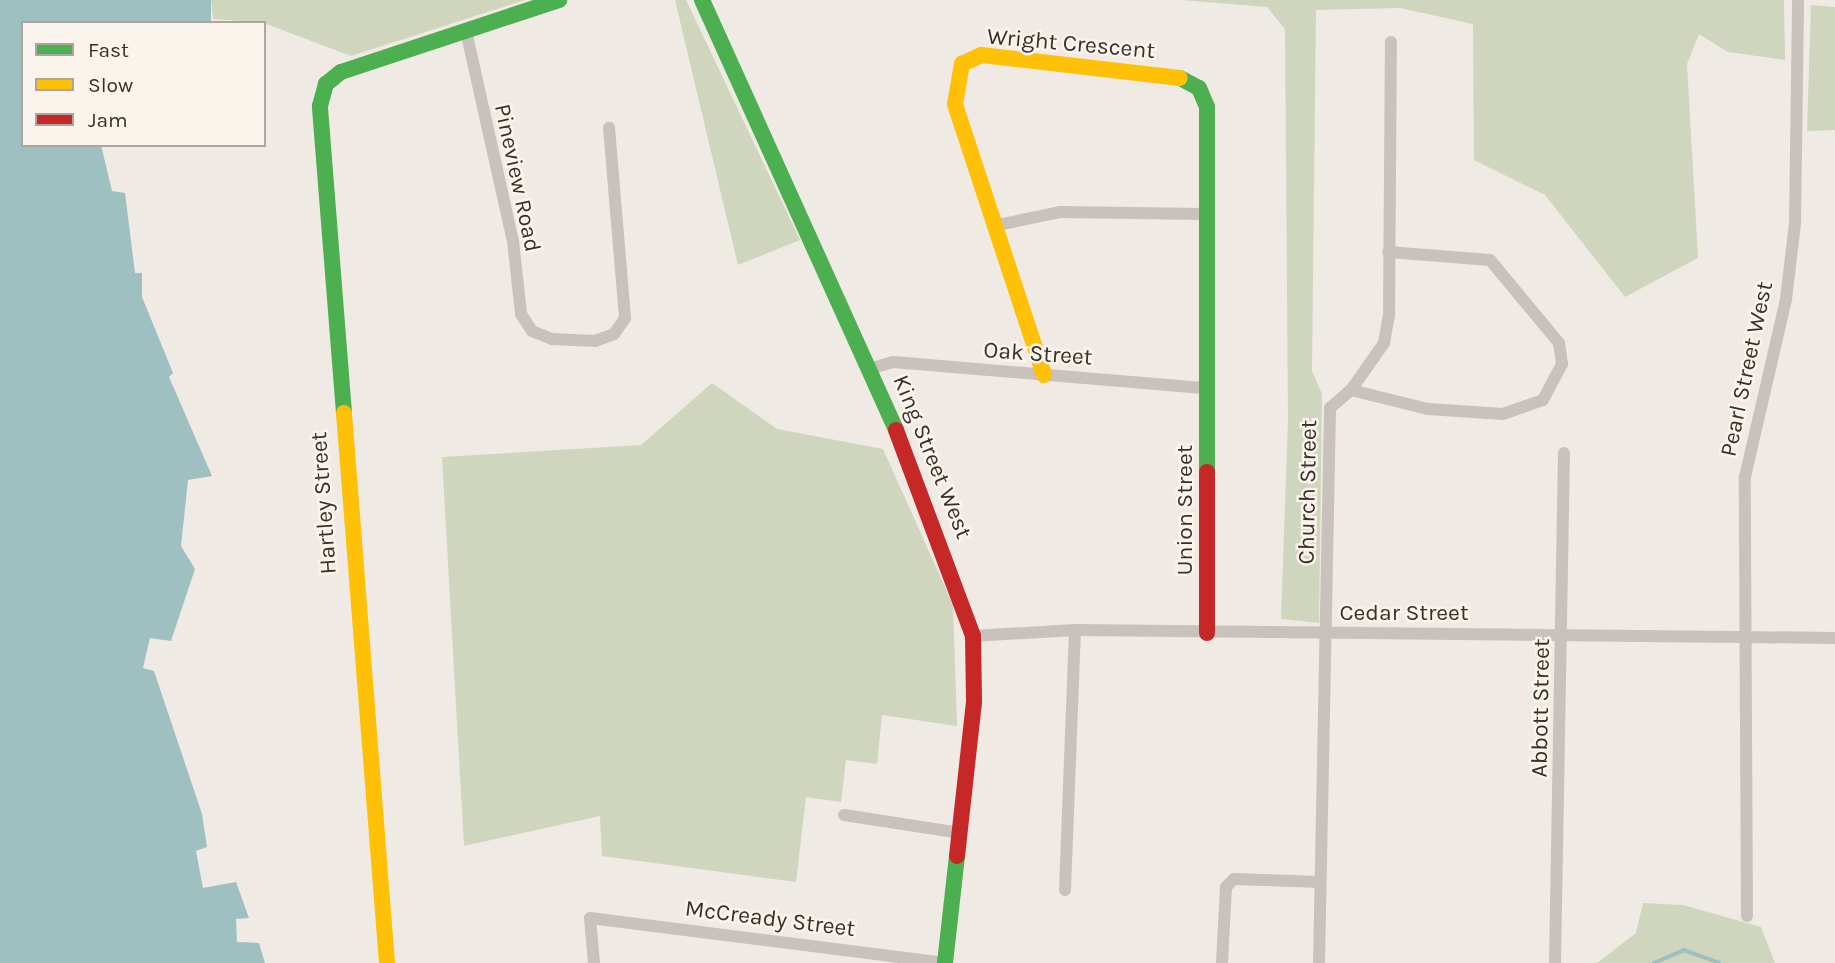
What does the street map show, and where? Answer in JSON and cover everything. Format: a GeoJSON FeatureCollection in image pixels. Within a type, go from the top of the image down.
{"type":"FeatureCollection","features":[{"type":"Feature","properties":{"kind":"street","name":"Hartley Street"},"geometry":{"type":"LineString","coordinates":[[387,963],[320,106],[326,84],[365,64],[559,0]]}},
{"type":"Feature","properties":{"kind":"street","name":"King Street West"},"geometry":{"type":"LineString","coordinates":[[702,0],[872,368],[973,636],[974,702],[945,963]]}},
{"type":"Feature","properties":{"kind":"street","name":"Pearl Street West"},"geometry":{"type":"LineString","coordinates":[[1747,916],[1745,477],[1786,299],[1796,223],[1798,0]]}},
{"type":"Feature","properties":{"kind":"street","name":"Pineview Road"},"geometry":{"type":"LineString","coordinates":[[467,31],[513,241],[521,314],[532,331],[552,339],[594,341],[614,334],[625,318],[609,128]]}},
{"type":"Feature","properties":{"kind":"street","name":"Church Street"},"geometry":{"type":"LineString","coordinates":[[1319,963],[1329,408],[1351,390],[1384,343],[1391,42]]}},
{"type":"Feature","properties":{"kind":"street","name":"Wright Crescent"},"geometry":{"type":"LineString","coordinates":[[1044,375],[955,104],[962,64],[981,55],[1175,76],[1199,88],[1207,107],[1203,388]]}},
{"type":"Feature","properties":{"kind":"street"},"geometry":{"type":"LineString","coordinates":[[993,226],[1060,212],[1204,214]]}},
{"type":"Feature","properties":{"kind":"street"},"geometry":{"type":"LineString","coordinates":[[1351,390],[1428,409],[1503,414],[1543,400],[1555,383],[1562,364],[1559,343],[1490,260],[1388,252]]}},
{"type":"Feature","properties":{"kind":"street","name":"Oak Street"},"geometry":{"type":"LineString","coordinates":[[872,368],[893,362],[1203,388]]}},
{"type":"Feature","properties":{"kind":"street","name":"Union Street"},"geometry":{"type":"LineString","coordinates":[[1203,388],[1208,407],[1207,633]]}},
{"type":"Feature","properties":{"kind":"street","name":"Abbott Street"},"geometry":{"type":"LineString","coordinates":[[1555,963],[1564,453]]}},
{"type":"Feature","properties":{"kind":"street","name":"Cedar Street"},"geometry":{"type":"LineString","coordinates":[[973,636],[1075,630],[1835,638]]}},
{"type":"Feature","properties":{"kind":"street"},"geometry":{"type":"LineString","coordinates":[[1065,890],[1075,630]]}},
{"type":"Feature","properties":{"kind":"street"},"geometry":{"type":"LineString","coordinates":[[844,815],[960,833]]}},
{"type":"Feature","properties":{"kind":"street"},"geometry":{"type":"LineString","coordinates":[[1222,963],[1226,887],[1234,879],[1320,882]]}},
{"type":"Feature","properties":{"kind":"street","name":"McCready Street"},"geometry":{"type":"LineString","coordinates":[[593,963],[590,918],[945,963]]}},
{"type":"Feature","properties":{"kind":"green space"},"geometry":{"type":"Polygon","coordinates":[[[211,0],[525,0],[351,56],[266,24],[266,21],[213,19],[211,0]]]}},
{"type":"Feature","properties":{"kind":"green space"},"geometry":{"type":"Polygon","coordinates":[[[675,0],[686,0],[800,240],[738,265],[675,0]]]}},
{"type":"Feature","properties":{"kind":"green space"},"geometry":{"type":"Polygon","coordinates":[[[1182,0],[1784,0],[1785,60],[1728,52],[1699,34],[1687,64],[1698,258],[1625,297],[1545,195],[1474,160],[1473,24],[1400,8],[1316,10],[1312,371],[1322,394],[1319,623],[1281,619],[1288,420],[1285,29],[1267,7],[1182,0]]]}},
{"type":"Feature","properties":{"kind":"green space"},"geometry":{"type":"Polygon","coordinates":[[[1811,5],[1835,7],[1835,130],[1807,131],[1811,5]]]}},
{"type":"Feature","properties":{"kind":"green space"},"geometry":{"type":"Polygon","coordinates":[[[712,383],[777,429],[883,449],[953,605],[957,726],[882,715],[877,764],[846,760],[841,802],[806,797],[796,882],[602,856],[600,816],[464,846],[442,457],[641,445],[712,383]]]}},
{"type":"Feature","properties":{"kind":"green space"},"geometry":{"type":"Polygon","coordinates":[[[1643,903],[1683,905],[1761,927],[1775,963],[1597,963],[1636,933],[1643,903]]]}},
{"type":"Feature","properties":{"kind":"water"},"geometry":{"type":"Polygon","coordinates":[[[0,0],[211,0],[211,21],[21,21],[21,147],[101,147],[112,191],[125,193],[135,273],[142,273],[142,297],[173,373],[169,377],[212,476],[188,480],[181,546],[195,569],[171,641],[150,638],[143,668],[154,671],[202,814],[207,847],[196,851],[203,888],[236,882],[249,918],[236,919],[237,942],[259,943],[265,963],[0,963],[0,0]]]}},
{"type":"Feature","properties":{"kind":"waterway"},"geometry":{"type":"LineString","coordinates":[[1654,963],[1684,950],[1719,963]]}},
{"type":"Feature","properties":{"kind":"traffic: fast"},"geometry":{"type":"LineString","coordinates":[[344,413],[320,106],[326,84],[341,72],[559,0]]}},
{"type":"Feature","properties":{"kind":"traffic: fast"},"geometry":{"type":"LineString","coordinates":[[702,0],[896,430]]}},
{"type":"Feature","properties":{"kind":"traffic: fast"},"geometry":{"type":"LineString","coordinates":[[1180,78],[1199,88],[1207,107],[1207,472]]}},
{"type":"Feature","properties":{"kind":"traffic: fast"},"geometry":{"type":"LineString","coordinates":[[945,963],[957,856]]}},
{"type":"Feature","properties":{"kind":"traffic: slow"},"geometry":{"type":"LineString","coordinates":[[1044,375],[955,104],[962,64],[981,55],[1180,78]]}},
{"type":"Feature","properties":{"kind":"traffic: slow"},"geometry":{"type":"LineString","coordinates":[[344,413],[387,963]]}},
{"type":"Feature","properties":{"kind":"traffic: jam"},"geometry":{"type":"LineString","coordinates":[[896,430],[973,636],[974,702],[957,856]]}},
{"type":"Feature","properties":{"kind":"traffic: jam"},"geometry":{"type":"LineString","coordinates":[[1207,472],[1207,633]]}}]}
